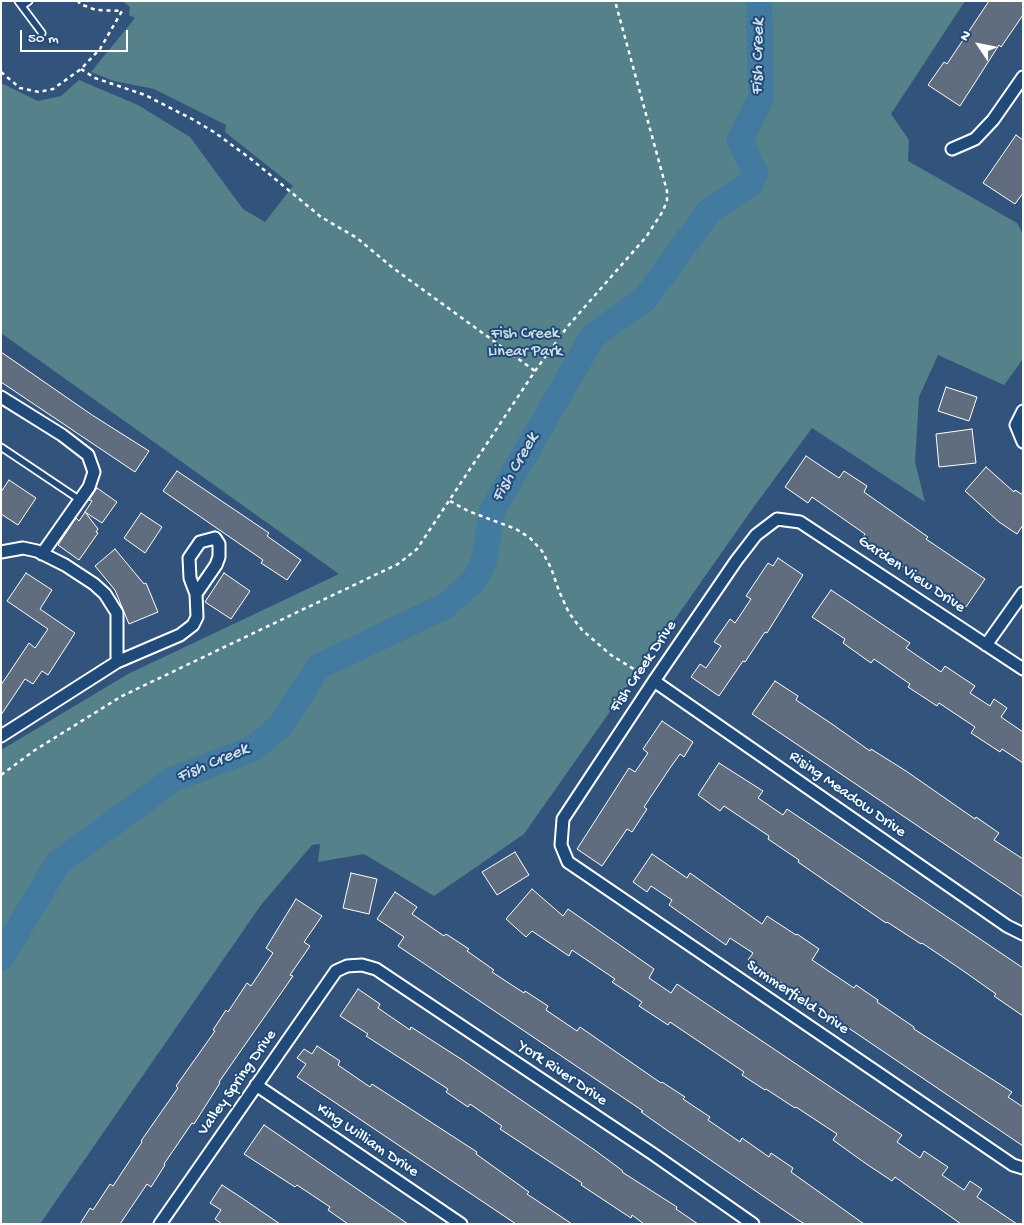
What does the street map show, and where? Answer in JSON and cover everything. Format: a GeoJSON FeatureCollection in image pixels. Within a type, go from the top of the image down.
{"type":"FeatureCollection","features":[{"type":"Feature","properties":{"kind":"street"},"geometry":{"type":"LineString","coordinates":[[952,149],[975,140],[993,120],[1021,82]]}},
{"type":"Feature","properties":{"kind":"street"},"geometry":{"type":"LineString","coordinates":[[1,397],[62,435],[88,455],[94,472],[89,487],[42,554]]}},
{"type":"Feature","properties":{"kind":"street"},"geometry":{"type":"LineString","coordinates":[[1023,411],[1016,425],[1023,442]]}},
{"type":"Feature","properties":{"kind":"street","name":"Garden View Drive"},"geometry":{"type":"LineString","coordinates":[[776,519],[800,522],[1023,670]]}},
{"type":"Feature","properties":{"kind":"street","name":"Fish Creek Drive"},"geometry":{"type":"LineString","coordinates":[[561,845],[564,819],[654,681],[756,535],[776,519]]}},
{"type":"Feature","properties":{"kind":"street"},"geometry":{"type":"LineString","coordinates":[[1,552],[23,548],[37,551],[72,570],[94,584],[105,594],[117,613],[117,662]]}},
{"type":"Feature","properties":{"kind":"street"},"geometry":{"type":"LineString","coordinates":[[986,645],[1023,593]]}},
{"type":"Feature","properties":{"kind":"street"},"geometry":{"type":"LineString","coordinates":[[1,736],[117,662],[180,635],[193,625],[197,617],[196,594]]}},
{"type":"Feature","properties":{"kind":"street","name":"Rising Meadow Drive"},"geometry":{"type":"LineString","coordinates":[[654,681],[999,920],[1023,934]]}},
{"type":"Feature","properties":{"kind":"street","name":"Summerfield Drive"},"geometry":{"type":"LineString","coordinates":[[561,845],[568,862],[1013,1165],[1023,1168]]}},
{"type":"Feature","properties":{"kind":"street","name":"York River Drive"},"geometry":{"type":"LineString","coordinates":[[347,966],[362,965],[376,968],[753,1224]]}},
{"type":"Feature","properties":{"kind":"street","name":"Valley Spring Drive"},"geometry":{"type":"LineString","coordinates":[[163,1220],[336,971],[347,966]]}},
{"type":"Feature","properties":{"kind":"street","name":"King William Drive"},"geometry":{"type":"LineString","coordinates":[[256,1085],[460,1224]]}},
{"type":"Feature","properties":{"kind":"street"},"geometry":{"type":"LineString","coordinates":[[163,1220],[175,1224]]}},
{"type":"Feature","properties":{"kind":"lane"},"geometry":{"type":"LineString","coordinates":[[29,1],[20,4],[42,32]]}},
{"type":"Feature","properties":{"kind":"lane"},"geometry":{"type":"LineString","coordinates":[[1,447],[80,500]]}},
{"type":"Feature","properties":{"kind":"path"},"geometry":{"type":"LineString","coordinates":[[1,72],[20,88],[39,92],[53,88],[81,69],[100,49],[122,11],[96,10],[80,4],[78,1]]}},
{"type":"Feature","properties":{"kind":"path"},"geometry":{"type":"LineString","coordinates":[[1,775],[35,750],[122,696],[398,564],[416,550],[535,371],[568,326],[650,231],[664,212],[667,190],[615,1]]}},
{"type":"Feature","properties":{"kind":"path"},"geometry":{"type":"LineString","coordinates":[[81,69],[95,78],[145,95],[214,132],[251,159],[321,217],[356,238],[393,268],[535,371]]}},
{"type":"Feature","properties":{"kind":"path"},"geometry":{"type":"LineString","coordinates":[[450,501],[516,529],[538,545],[551,568],[558,591],[569,613],[582,630],[611,654],[640,673]]}},
{"type":"Feature","properties":{"kind":"green space","name":"Fish Creek Linear Park"},"geometry":{"type":"Polygon","coordinates":[[[122,1],[965,1],[891,114],[909,140],[908,161],[1017,223],[1023,234],[1023,359],[1004,385],[938,355],[919,397],[915,462],[925,502],[812,428],[753,508],[524,834],[434,896],[364,854],[318,862],[320,844],[312,845],[261,905],[40,1224],[1,1224],[1,750],[128,674],[339,574],[1,333],[1,83],[38,101],[61,96],[79,80],[138,105],[190,137],[243,209],[265,222],[293,186],[225,132],[226,125],[154,89],[114,81],[91,72],[135,18],[129,15],[130,7],[122,1]]]}},
{"type":"Feature","properties":{"kind":"building"},"geometry":{"type":"Polygon","coordinates":[[[989,1],[1023,1],[1023,15],[1001,47],[999,45],[960,106],[928,85],[944,62],[947,64],[989,1]]]}},
{"type":"Feature","properties":{"kind":"building"},"geometry":{"type":"Polygon","coordinates":[[[1016,135],[1023,140],[1023,193],[1015,204],[983,183],[1016,135]]]}},
{"type":"Feature","properties":{"kind":"building"},"geometry":{"type":"Polygon","coordinates":[[[1,352],[92,415],[149,451],[135,472],[1,382],[1,352]]]}},
{"type":"Feature","properties":{"kind":"building"},"geometry":{"type":"Polygon","coordinates":[[[946,387],[977,397],[969,421],[938,411],[946,387]]]}},
{"type":"Feature","properties":{"kind":"building"},"geometry":{"type":"Polygon","coordinates":[[[972,429],[976,463],[939,467],[936,434],[972,429]]]}},
{"type":"Feature","properties":{"kind":"building"},"geometry":{"type":"Polygon","coordinates":[[[806,456],[839,478],[844,471],[867,486],[864,492],[928,537],[926,539],[985,579],[966,607],[861,540],[865,534],[812,497],[808,503],[785,487],[806,456]]]}},
{"type":"Feature","properties":{"kind":"building"},"geometry":{"type":"Polygon","coordinates":[[[986,467],[1014,492],[1015,490],[1023,495],[1023,525],[1017,534],[999,522],[965,491],[986,467]]]}},
{"type":"Feature","properties":{"kind":"building"},"geometry":{"type":"Polygon","coordinates":[[[177,471],[269,533],[267,536],[301,560],[287,580],[261,563],[263,560],[163,491],[177,471]]]}},
{"type":"Feature","properties":{"kind":"building"},"geometry":{"type":"Polygon","coordinates":[[[9,480],[36,498],[18,525],[1,514],[1,492],[9,480]]]}},
{"type":"Feature","properties":{"kind":"building"},"geometry":{"type":"Polygon","coordinates":[[[97,488],[117,502],[102,523],[85,512],[92,501],[89,500],[97,488]]]}},
{"type":"Feature","properties":{"kind":"building"},"geometry":{"type":"Polygon","coordinates":[[[85,512],[98,529],[96,532],[98,533],[79,560],[58,545],[76,518],[79,521],[85,512]]]}},
{"type":"Feature","properties":{"kind":"building"},"geometry":{"type":"Polygon","coordinates":[[[141,513],[162,527],[145,553],[124,538],[141,513]]]}},
{"type":"Feature","properties":{"kind":"building"},"geometry":{"type":"Polygon","coordinates":[[[115,549],[144,584],[146,583],[158,612],[129,624],[115,590],[95,566],[115,549]]]}},
{"type":"Feature","properties":{"kind":"building"},"geometry":{"type":"Polygon","coordinates":[[[778,558],[803,575],[767,633],[765,632],[719,696],[691,677],[700,664],[706,668],[721,646],[714,642],[730,619],[735,623],[751,599],[746,596],[768,563],[773,566],[778,558]]]}},
{"type":"Feature","properties":{"kind":"building"},"geometry":{"type":"Polygon","coordinates":[[[26,573],[52,590],[40,609],[75,633],[48,675],[42,671],[33,684],[25,679],[1,715],[1,685],[29,643],[35,648],[48,629],[7,601],[26,573]]]}},
{"type":"Feature","properties":{"kind":"building"},"geometry":{"type":"Polygon","coordinates":[[[224,573],[250,591],[231,619],[205,602],[224,573]]]}},
{"type":"Feature","properties":{"kind":"building"},"geometry":{"type":"Polygon","coordinates":[[[831,590],[910,643],[906,648],[941,672],[945,666],[975,686],[970,693],[990,706],[994,699],[1007,708],[1001,717],[1023,732],[1023,763],[1002,749],[1000,752],[971,733],[975,727],[939,703],[937,706],[908,687],[910,684],[874,659],[871,663],[843,643],[845,639],[812,617],[831,590]]]}},
{"type":"Feature","properties":{"kind":"building"},"geometry":{"type":"Polygon","coordinates":[[[775,681],[798,696],[796,700],[870,751],[871,749],[906,771],[975,819],[976,817],[999,833],[994,840],[1023,859],[1023,897],[752,714],[775,681]]]}},
{"type":"Feature","properties":{"kind":"building"},"geometry":{"type":"Polygon","coordinates":[[[662,721],[693,742],[684,757],[680,754],[670,768],[644,807],[647,809],[632,832],[627,829],[602,866],[577,849],[629,768],[635,772],[648,753],[643,749],[662,721]]]}},
{"type":"Feature","properties":{"kind":"building"},"geometry":{"type":"Polygon","coordinates":[[[719,763],[763,791],[758,798],[783,815],[787,809],[1023,968],[1023,1016],[962,970],[922,943],[886,923],[798,862],[799,860],[768,839],[769,836],[724,806],[720,811],[698,795],[719,763]]]}},
{"type":"Feature","properties":{"kind":"building"},"geometry":{"type":"Polygon","coordinates":[[[515,852],[529,875],[497,895],[482,872],[515,852]]]}},
{"type":"Feature","properties":{"kind":"building"},"geometry":{"type":"Polygon","coordinates":[[[652,854],[687,878],[690,873],[762,924],[767,916],[797,934],[819,949],[812,960],[854,988],[856,985],[914,1027],[914,1029],[1012,1092],[1008,1097],[1023,1107],[1023,1146],[748,960],[753,953],[730,938],[726,945],[669,905],[672,900],[651,886],[647,892],[633,882],[652,854]]]}},
{"type":"Feature","properties":{"kind":"building"},"geometry":{"type":"Polygon","coordinates":[[[351,873],[377,879],[369,914],[343,908],[351,873]]]}},
{"type":"Feature","properties":{"kind":"building"},"geometry":{"type":"Polygon","coordinates":[[[532,889],[563,916],[568,909],[654,969],[649,978],[671,993],[677,984],[902,1135],[897,1142],[920,1158],[924,1151],[948,1167],[942,1175],[964,1190],[970,1181],[982,1189],[977,1197],[1017,1224],[961,1224],[895,1177],[892,1181],[833,1140],[837,1134],[742,1075],[744,1072],[670,1022],[668,1025],[639,1006],[642,1002],[612,982],[615,979],[572,950],[569,956],[532,931],[526,937],[506,919],[532,889]]]}},
{"type":"Feature","properties":{"kind":"building"},"geometry":{"type":"Polygon","coordinates":[[[395,892],[417,907],[412,914],[444,936],[446,934],[469,949],[467,951],[494,970],[492,972],[548,1006],[546,1010],[577,1031],[580,1027],[661,1083],[685,1097],[683,1099],[710,1117],[708,1120],[740,1142],[742,1138],[769,1157],[771,1153],[793,1168],[791,1172],[864,1224],[805,1224],[798,1220],[641,1112],[643,1111],[398,946],[404,937],[377,919],[395,892]]]}},
{"type":"Feature","properties":{"kind":"building"},"geometry":{"type":"Polygon","coordinates":[[[296,899],[322,916],[304,942],[310,946],[290,975],[293,976],[219,1082],[194,1124],[192,1123],[164,1164],[151,1187],[147,1184],[120,1224],[80,1224],[90,1208],[93,1210],[110,1184],[113,1186],[141,1141],[178,1088],[176,1086],[215,1031],[213,1030],[226,1010],[228,1012],[247,983],[251,986],[273,953],[266,948],[296,899]]]}},
{"type":"Feature","properties":{"kind":"building"},"geometry":{"type":"Polygon","coordinates":[[[358,989],[380,1004],[378,1008],[410,1030],[411,1027],[461,1059],[596,1151],[622,1172],[677,1207],[676,1209],[698,1224],[644,1224],[632,1215],[631,1218],[500,1129],[502,1126],[470,1104],[468,1107],[446,1092],[448,1089],[366,1036],[368,1034],[340,1016],[358,989]]]}},
{"type":"Feature","properties":{"kind":"building"},"geometry":{"type":"Polygon","coordinates":[[[317,1046],[340,1061],[338,1065],[370,1087],[372,1084],[477,1152],[476,1154],[529,1192],[527,1194],[572,1224],[516,1224],[297,1077],[306,1064],[297,1058],[304,1049],[312,1054],[317,1046]]]}},
{"type":"Feature","properties":{"kind":"building"},"geometry":{"type":"Polygon","coordinates":[[[264,1125],[408,1224],[348,1224],[328,1210],[330,1207],[244,1154],[264,1125]]]}},
{"type":"Feature","properties":{"kind":"building"},"geometry":{"type":"Polygon","coordinates":[[[222,1185],[280,1224],[222,1224],[215,1219],[221,1210],[210,1203],[222,1185]]]}},
{"type":"Feature","properties":{"kind":"waterway","name":"Fish Creek"},"geometry":{"type":"LineString","coordinates":[[1,958],[58,863],[172,780],[254,748],[280,726],[318,667],[445,606],[474,581],[484,561],[492,511],[593,336],[645,299],[709,211],[750,184],[755,173],[740,140],[761,98],[759,1]]}}]}
